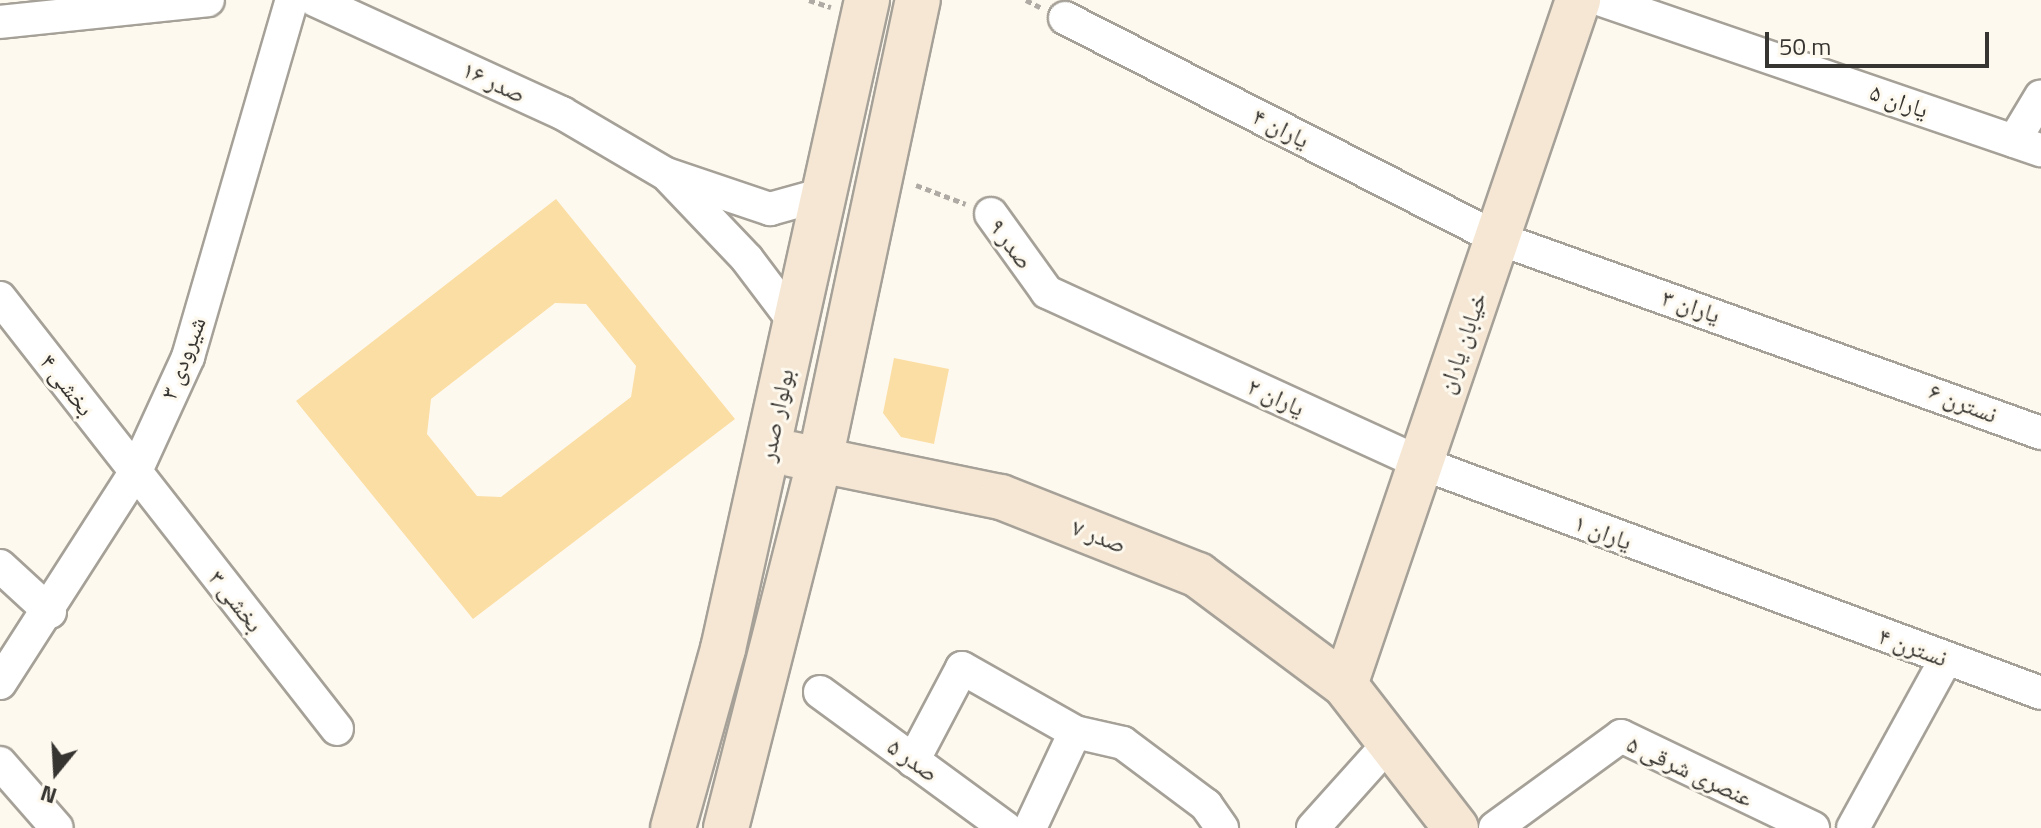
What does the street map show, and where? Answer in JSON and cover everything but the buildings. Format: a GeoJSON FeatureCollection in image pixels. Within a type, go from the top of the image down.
{"type":"FeatureCollection","features":[{"type":"Feature","properties":{"kind":"main road","name":"بولوار صدر"},"geometry":{"type":"LineString","coordinates":[[673,828],[723,649],[867,0]]}},
{"type":"Feature","properties":{"kind":"main road"},"geometry":{"type":"LineString","coordinates":[[726,828],[820,460],[918,0]]}},
{"type":"Feature","properties":{"kind":"main road","name":"خیابان یاران"},"geometry":{"type":"LineString","coordinates":[[1345,685],[1578,0]]}},
{"type":"Feature","properties":{"kind":"main road","name":"صدر ۷"},"geometry":{"type":"LineString","coordinates":[[769,449],[1001,497],[1198,575],[1345,685],[1456,828]]}},
{"type":"Feature","properties":{"kind":"street","name":"شیرودی ۳"},"geometry":{"type":"LineString","coordinates":[[0,683],[50,612],[135,473],[188,357],[292,0]]}},
{"type":"Feature","properties":{"kind":"street","name":"صدر ۱۶"},"geometry":{"type":"LineString","coordinates":[[315,0],[562,113],[666,174],[770,209],[824,194]]}},
{"type":"Feature","properties":{"kind":"street","name":"یاران ۵"},"geometry":{"type":"LineString","coordinates":[[1602,0],[2027,145]]}},
{"type":"Feature","properties":{"kind":"street"},"geometry":{"type":"LineString","coordinates":[[0,22],[98,6],[197,1]]}},
{"type":"Feature","properties":{"kind":"street","name":"یاران ۴"},"geometry":{"type":"LineString","coordinates":[[1065,18],[1497,238]]}},
{"type":"Feature","properties":{"kind":"street"},"geometry":{"type":"LineString","coordinates":[[2027,145],[2041,96]]}},
{"type":"Feature","properties":{"kind":"street","name":"صدر ۱۶"},"geometry":{"type":"LineString","coordinates":[[666,174],[747,259],[796,324]]}},
{"type":"Feature","properties":{"kind":"street","name":"صدر ۹"},"geometry":{"type":"LineString","coordinates":[[991,214],[1047,292],[1132,331]]}},
{"type":"Feature","properties":{"kind":"street","name":"یاران ۳"},"geometry":{"type":"LineString","coordinates":[[1497,238],[1885,374]]}},
{"type":"Feature","properties":{"kind":"street","name":"بخشی ۴"},"geometry":{"type":"LineString","coordinates":[[0,298],[135,473]]}},
{"type":"Feature","properties":{"kind":"street","name":"یاران ۲"},"geometry":{"type":"LineString","coordinates":[[1132,331],[1421,463]]}},
{"type":"Feature","properties":{"kind":"street","name":"نسترن ۶"},"geometry":{"type":"LineString","coordinates":[[1885,374],[2041,433]]}},
{"type":"Feature","properties":{"kind":"street","name":"یاران ۱"},"geometry":{"type":"LineString","coordinates":[[1421,463],[1785,602]]}},
{"type":"Feature","properties":{"kind":"street","name":"بخشی ۳"},"geometry":{"type":"LineString","coordinates":[[135,473],[337,729]]}},
{"type":"Feature","properties":{"kind":"street"},"geometry":{"type":"LineString","coordinates":[[0,566],[50,612]]}},
{"type":"Feature","properties":{"kind":"street","name":"نسترن ۴"},"geometry":{"type":"LineString","coordinates":[[1785,602],[2041,693]]}},
{"type":"Feature","properties":{"kind":"street"},"geometry":{"type":"LineString","coordinates":[[1853,828],[1946,659]]}},
{"type":"Feature","properties":{"kind":"street"},"geometry":{"type":"LineString","coordinates":[[913,761],[962,668],[1075,732],[1123,743],[1206,805],[1222,828]]}},
{"type":"Feature","properties":{"kind":"street","name":"صدر ۵"},"geometry":{"type":"LineString","coordinates":[[820,692],[1006,828]]}},
{"type":"Feature","properties":{"kind":"street"},"geometry":{"type":"LineString","coordinates":[[1030,828],[1075,732]]}},
{"type":"Feature","properties":{"kind":"street","name":"عنصری شرقی ۵"},"geometry":{"type":"LineString","coordinates":[[1495,828],[1621,736],[1813,828]]}},
{"type":"Feature","properties":{"kind":"street"},"geometry":{"type":"LineString","coordinates":[[1313,828],[1391,741]]}},
{"type":"Feature","properties":{"kind":"street"},"geometry":{"type":"LineString","coordinates":[[0,763],[57,828]]}},
{"type":"Feature","properties":{"kind":"path","name":"صدر ۹"},"geometry":{"type":"LineString","coordinates":[[881,171],[991,214]]}}]}
